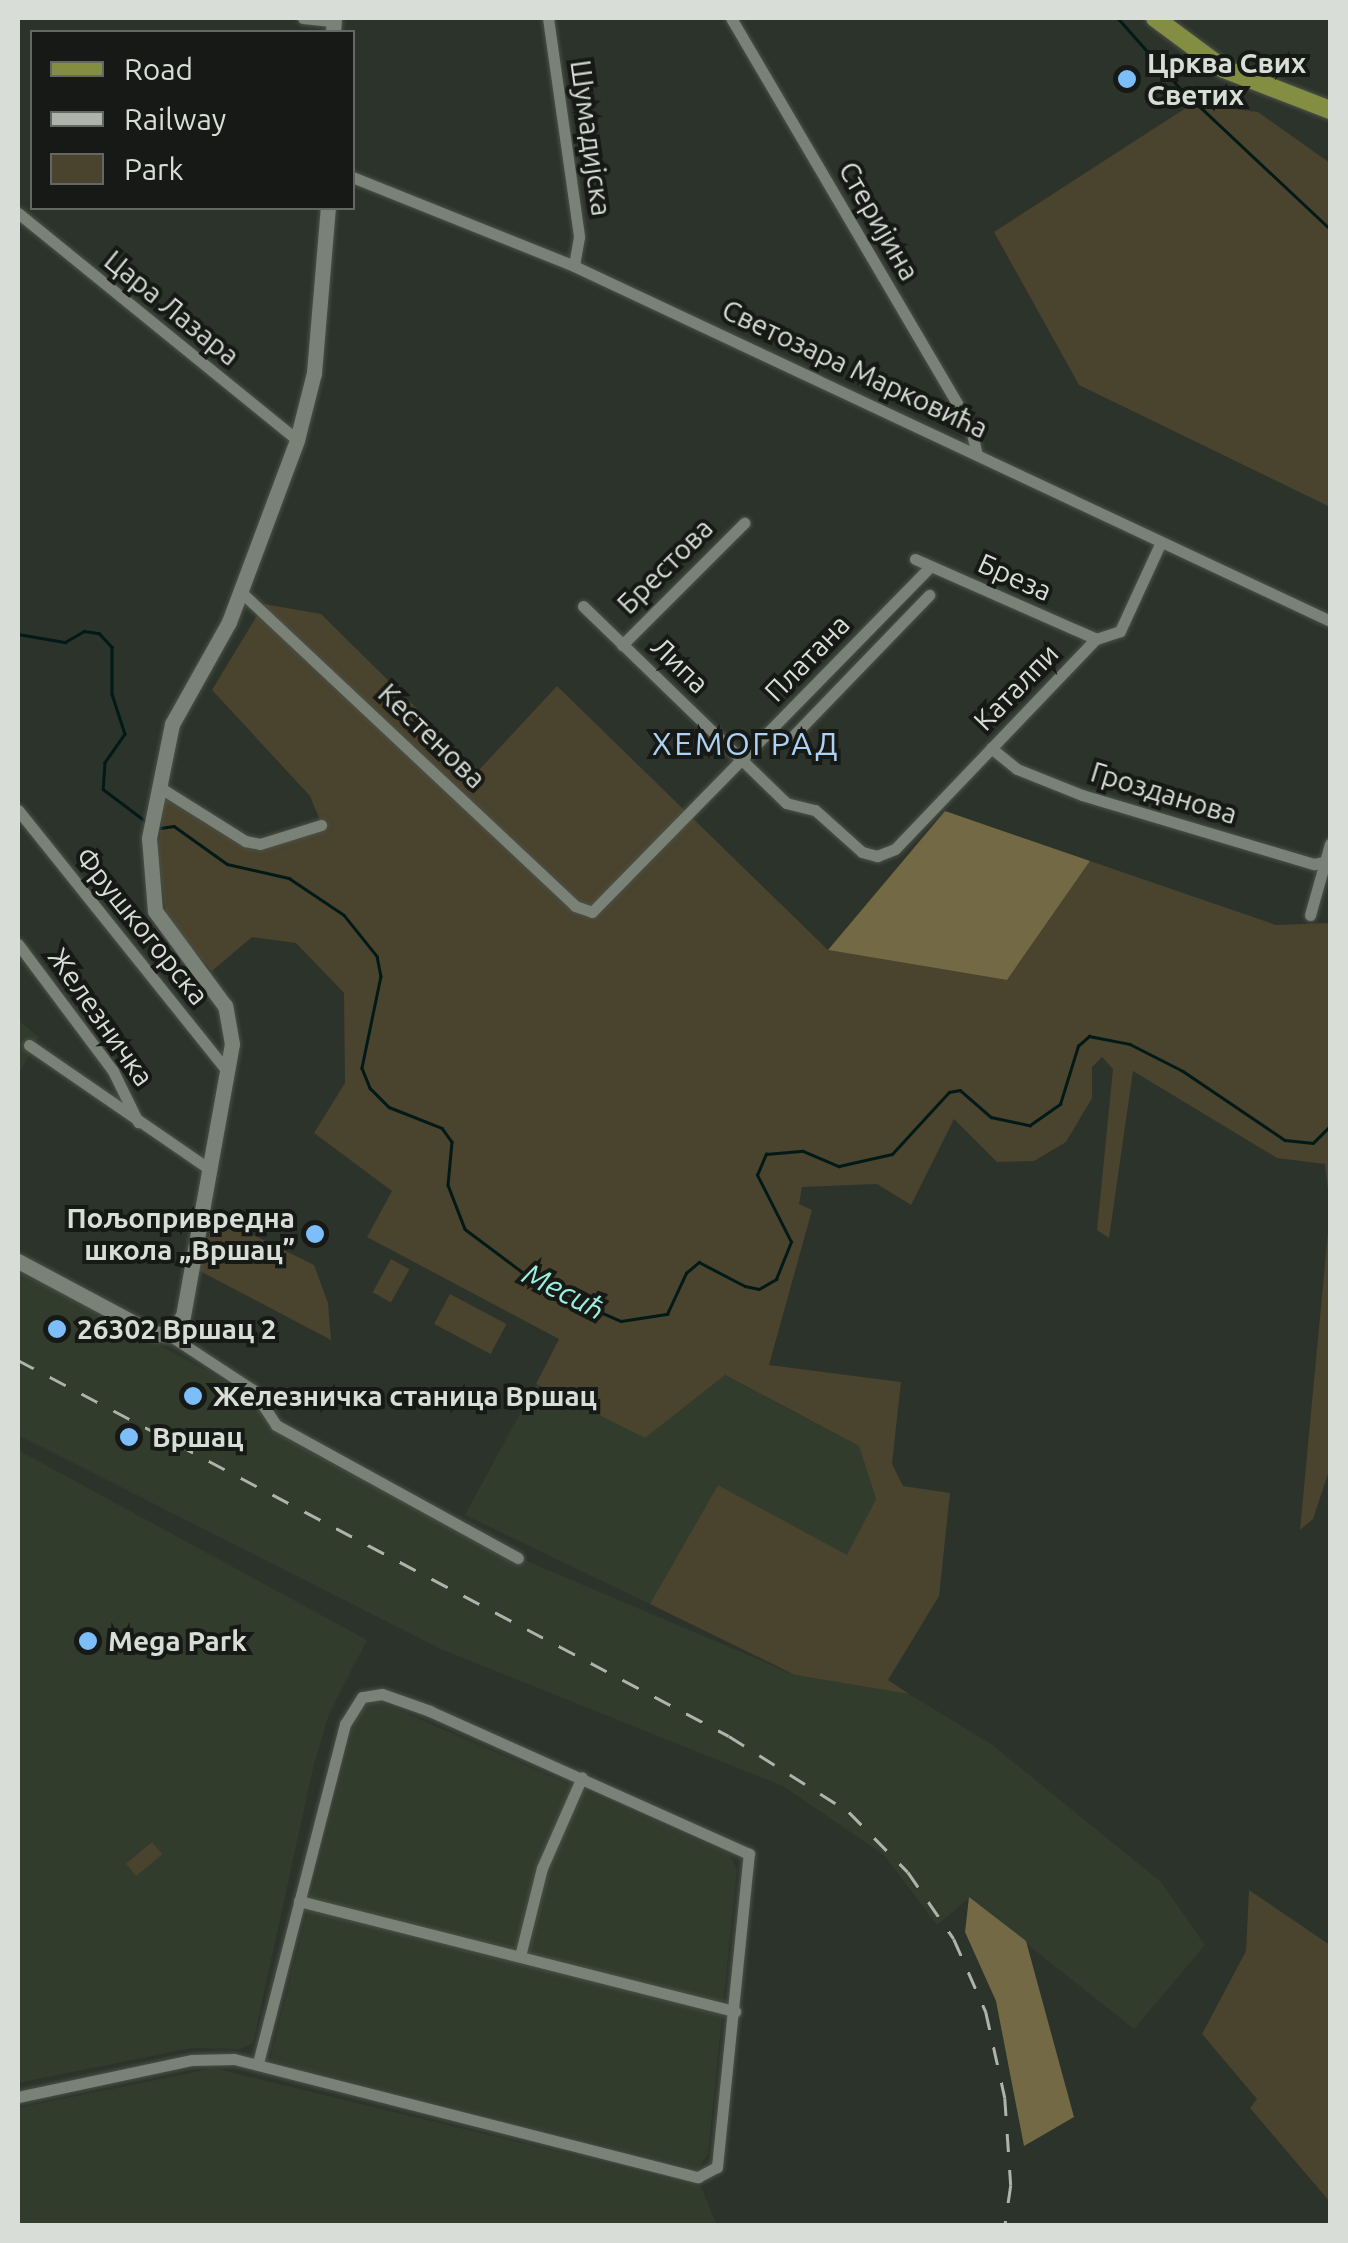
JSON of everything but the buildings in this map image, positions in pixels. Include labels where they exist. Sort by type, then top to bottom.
[{"type":"main road","points":[[1155,18],[1224,69],[1330,110]]},
{"type":"street","points":[[303,18],[329,22]]},
{"type":"street","name":"Шумадијска","points":[[548,18],[579,236],[574,266]]},
{"type":"street","name":"Стеријина","points":[[731,18],[970,425],[976,452]]},
{"type":"street","name":"Светозара Марковића","points":[[355,178],[574,266],[1330,622]]},
{"type":"street","points":[[169,1335],[183,1316],[232,1044],[224,1006],[155,910],[149,838],[172,724],[241,592],[296,440],[314,372],[328,210]]},
{"type":"street","name":"Цара Лазара","points":[[18,213],[296,440]]},
{"type":"street","name":"Брестова","points":[[622,645],[744,523]]},
{"type":"street","name":"Каталпи","points":[[883,856],[1096,639],[1116,635],[1126,622],[1161,542]]},
{"type":"street","name":"Бреза","points":[[914,559],[1096,639]]},
{"type":"street","name":"Платана","points":[[592,912],[930,567]]},
{"type":"street","name":"Кестенова","points":[[241,592],[576,906],[592,912]]},
{"type":"street","points":[[791,738],[928,595]]},
{"type":"street","name":"Липа","points":[[583,606],[790,806],[816,810],[862,852],[883,856]]},
{"type":"street","points":[[870,628],[884,641]]},
{"type":"street","name":"Грозданова","points":[[992,748],[1016,769],[1082,794],[1327,862]]},
{"type":"street","points":[[158,787],[245,841],[260,844],[321,825]]},
{"type":"street","name":"Фрушкогорска","points":[[18,810],[228,1072]]},
{"type":"street","points":[[1310,914],[1330,844]]},
{"type":"street","name":"Железничка","points":[[18,944],[113,1071],[138,1122]]},
{"type":"street","points":[[28,1044],[208,1168]]},
{"type":"street","points":[[18,1261],[144,1330],[169,1335],[253,1390],[276,1426],[518,1558]]},
{"type":"street","points":[[18,2097],[192,2060],[258,2064],[698,2177],[718,2167],[736,2011],[748,1854],[582,1777],[382,1694],[362,1697],[345,1724],[258,2064]]},
{"type":"street","points":[[520,1956],[542,1868],[582,1777]]},
{"type":"street","points":[[300,1901],[736,2011]]},
{"type":"shaded area","points":[[945,811],[1090,861],[1007,980],[828,950]]},
{"type":"shaded area","points":[[18,1020],[39,1037],[18,1075]]},
{"type":"shaded area","points":[[18,1268],[255,1397],[294,1443],[529,1562],[795,1675],[909,1694],[991,1744],[1161,1882],[1205,1945],[1134,2029],[969,1898],[937,1925],[884,1855],[783,1786],[443,1650],[18,1435]]},
{"type":"shaded area","points":[[724,1375],[859,1446],[876,1499],[847,1556],[718,1485],[650,1604],[465,1515],[536,1384],[645,1438]]},
{"type":"shaded area","points":[[18,1450],[367,1640],[329,1714],[314,1764],[253,2043],[240,2049],[192,2048],[18,2083]]},
{"type":"shaded area","points":[[378,1701],[729,1854],[737,1869],[708,2154],[698,2169],[270,2060],[355,1721],[362,1707]]},
{"type":"shaded area","points":[[969,1897],[1026,1941],[1074,2117],[1024,2146],[996,2001],[965,1932]]},
{"type":"shaded area","points":[[214,2068],[701,2187],[717,2225],[18,2225],[18,2108]]},
{"type":"green space","points":[[1192,104],[1258,112],[1330,163],[1330,507],[1079,385],[994,232]]},
{"type":"green space","points":[[264,604],[321,614],[479,770],[557,686],[828,950],[1007,980],[1090,861],[1276,925],[1330,923],[1330,1208],[1325,1164],[1277,1158],[1133,1071],[1109,1238],[1097,1230],[1113,1069],[1102,1057],[1092,1067],[1092,1098],[1066,1142],[1034,1161],[997,1162],[954,1119],[911,1205],[877,1184],[802,1187],[799,1204],[812,1210],[769,1365],[901,1382],[892,1464],[903,1486],[950,1493],[939,1596],[888,1680],[909,1694],[795,1675],[650,1604],[718,1485],[847,1555],[876,1499],[859,1446],[725,1375],[645,1438],[536,1384],[559,1339],[367,1237],[392,1191],[314,1133],[345,1083],[344,993],[296,943],[252,937],[212,971],[167,920],[157,853],[165,800],[178,799],[201,821],[256,850],[324,830],[310,796],[212,690]]},
{"type":"green space","points":[[1330,1210],[1330,1468],[1313,1519],[1300,1530]]},
{"type":"green space","points":[[215,1216],[314,1265],[328,1303],[331,1340],[198,1270]]},
{"type":"green space","points":[[391,1259],[409,1269],[391,1302],[373,1292]]},
{"type":"green space","points":[[450,1294],[507,1324],[491,1354],[434,1324]]},
{"type":"green space","points":[[152,1842],[162,1854],[136,1876],[126,1864]]},
{"type":"green space","points":[[1249,1890],[1330,1945],[1330,2202],[1250,2108],[1257,2099],[1202,2034],[1246,1951]]},
{"type":"waterway","points":[[1118,18],[1179,87],[1330,229]]},
{"type":"waterway","name":"Месић","points":[[18,634],[65,642],[84,631],[99,633],[112,647],[112,694],[125,734],[105,763],[103,789],[148,823]]},
{"type":"waterway","name":"Месић","points":[[160,828],[174,826],[227,864],[289,878],[344,915],[377,956],[381,976],[362,1068],[370,1088],[389,1107],[442,1128],[452,1142],[448,1185],[465,1229],[541,1286],[621,1321],[667,1314],[686,1273],[699,1262],[745,1286],[759,1289],[776,1279],[791,1242],[757,1175],[766,1154],[803,1151],[839,1166],[892,1154],[949,1092],[960,1090],[991,1117],[1030,1125],[1060,1104],[1078,1046],[1089,1036],[1130,1044],[1183,1071],[1285,1140],[1313,1143],[1330,1126]]},
{"type":"railway","points":[[18,1360],[729,1736],[849,1812],[908,1872],[954,1939],[986,2012],[1005,2098],[1011,2185],[1005,2226]]},
{"type":"place","name":"Црква Свих Светих","points":[[1127,79]]},
{"type":"place","name":"Пољопривредна школа „Вршац”","points":[[315,1234]]},
{"type":"place","name":"26302 Вршац 2","points":[[57,1329]]},
{"type":"place","name":"Железничка станица Вршац","points":[[193,1396]]},
{"type":"place","name":"Вршац","points":[[129,1437]]},
{"type":"place","name":"Mega Park","points":[[88,1641]]},
{"type":"district","name":"ХЕМОГРАД","points":[[746,743]]}]
